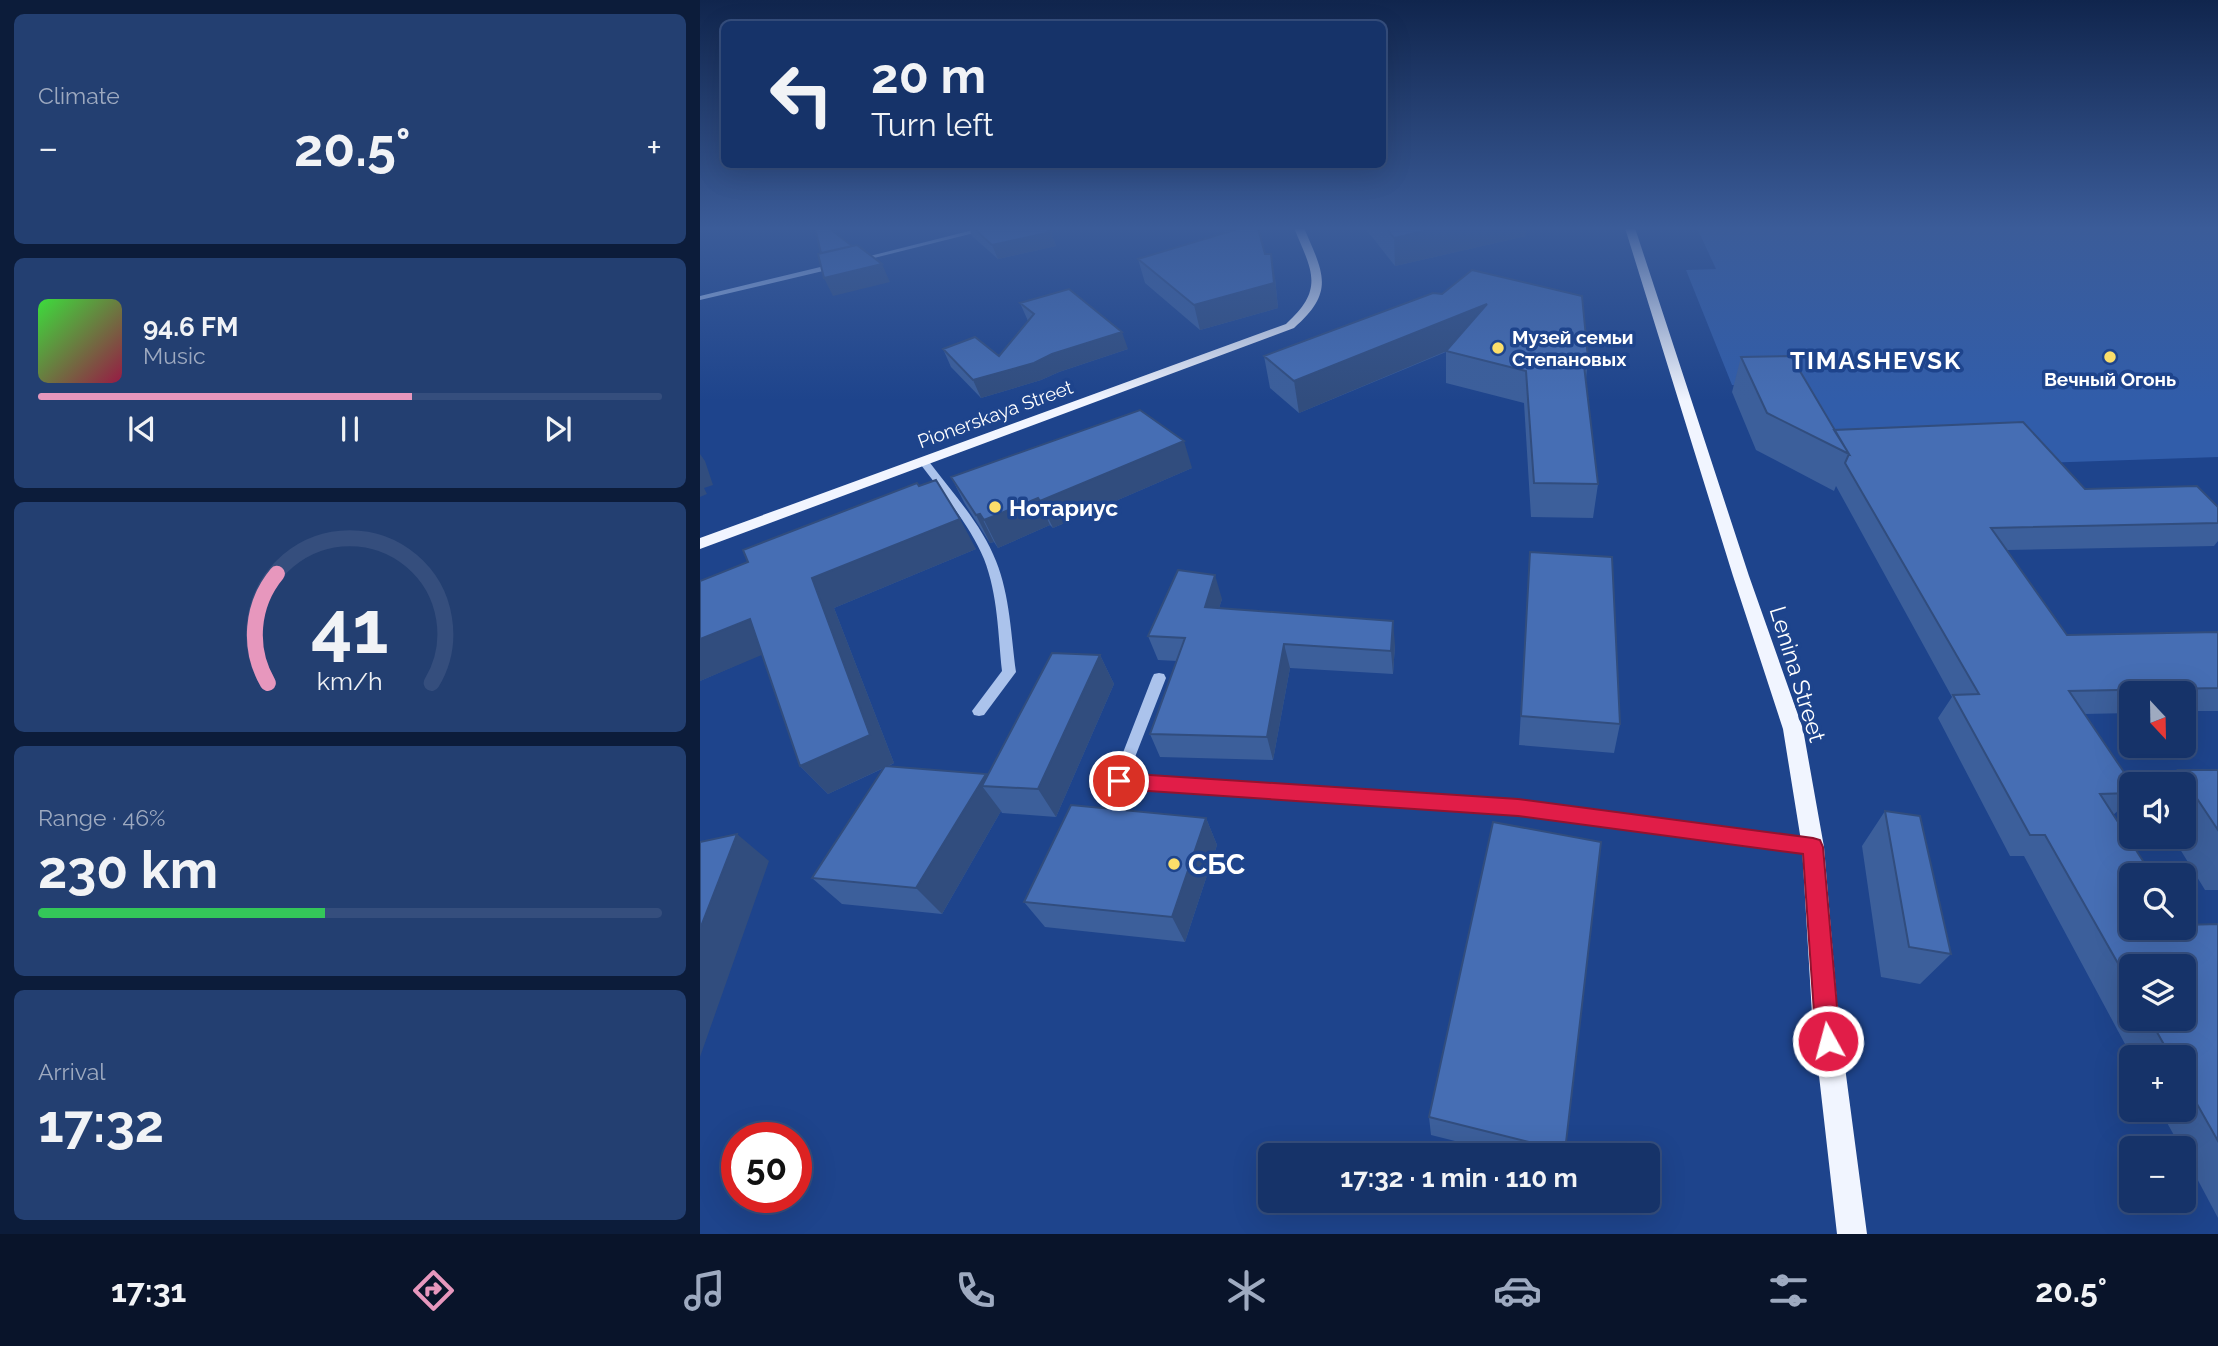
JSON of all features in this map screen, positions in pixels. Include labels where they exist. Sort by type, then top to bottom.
[{"type":"main road","name":"Pionerskaya Street","points":[[700,544],[1290,326],[1302,317],[1318,296],[1319,286]]},
{"type":"main road","name":"Lenina Street","points":[[1648,286],[1736,563],[1793,729],[1813,847],[1825,1014],[1852,1234]]},
{"type":"lane","points":[[700,298],[751,286]]},
{"type":"lane","points":[[923,461],[951,498],[990,559],[1000,598],[1009,672],[979,711]]},
{"type":"lane","points":[[1159,678],[1119,781],[1518,808],[1813,847]]},
{"type":"shaded area","points":[[1692,286],[2218,286],[2218,457],[2041,463],[1816,447],[1785,385],[1732,385]]},
{"type":"building","points":[[1170,286],[1265,286],[1194,305]]},
{"type":"building","points":[[1453,286],[1538,286],[1582,296],[1588,358],[1583,357],[1598,484],[1534,483],[1526,371],[1446,351],[1487,304],[1294,381],[1264,356],[1433,293],[1442,294]]},
{"type":"building","points":[[1069,289],[1122,332],[1052,354],[1034,363],[973,380],[943,349],[975,337],[999,356],[1034,314],[1020,303]]},
{"type":"building","points":[[1791,356],[1849,454],[1767,413],[1741,357]]},
{"type":"building","points":[[1140,410],[1184,441],[1040,501],[1038,498],[984,520],[980,514],[976,515],[951,477]]},
{"type":"building","points":[[2023,422],[2085,489],[2197,486],[2218,507],[2218,523],[1991,528],[2067,635],[2218,632],[2218,688],[2196,688],[2196,681],[2119,681],[2119,690],[2069,691],[2124,772],[2119,772],[2119,793],[2100,794],[2119,824],[2119,849],[2135,849],[2144,863],[2119,863],[2119,940],[2196,940],[2196,925],[2218,924],[2218,1141],[2196,1102],[2196,1045],[2164,1045],[2156,1031],[2196,1031],[2196,954],[2119,954],[2119,965],[2045,835],[2030,835],[1953,695],[1979,694],[1845,463],[1849,454],[1834,430]]},
{"type":"building","points":[[936,480],[960,519],[812,578],[870,735],[800,766],[750,619],[700,639],[700,581],[748,562],[743,550],[917,483],[919,486]]},
{"type":"building","points":[[1530,552],[1612,557],[1620,724],[1521,716]]},
{"type":"building","points":[[1178,570],[1215,575],[1205,607],[1393,621],[1391,651],[1284,644],[1267,737],[1150,734],[1185,638],[1148,636]]},
{"type":"building","points":[[1052,653],[1100,655],[1038,789],[982,786]]},
{"type":"building","points":[[885,766],[986,774],[916,888],[812,878]]},
{"type":"building","points":[[2178,770],[2218,770],[2218,830],[2196,797],[2196,772]]},
{"type":"building","points":[[1071,805],[1206,818],[1172,917],[1024,902]]},
{"type":"building","points":[[1885,811],[1920,816],[1951,954],[1909,947]]},
{"type":"building","points":[[1493,822],[1601,842],[1566,1143],[1533,1143],[1429,1117]]},
{"type":"building","points":[[737,834],[700,929],[700,842]]},
{"type":"place","name":"Музей семьи Степановых","points":[[1498,348]]},
{"type":"place","name":"Вечный Огонь","points":[[2110,357]]},
{"type":"place","name":"Нотариус","points":[[995,507]]},
{"type":"place","name":"СБС","points":[[1174,864]]},
{"type":"district","name":"TIMASHEVSK","points":[[1876,360]]},
{"type":"route","points":[[1119,781],[1518,808],[1813,847],[1828,1041]]}]
